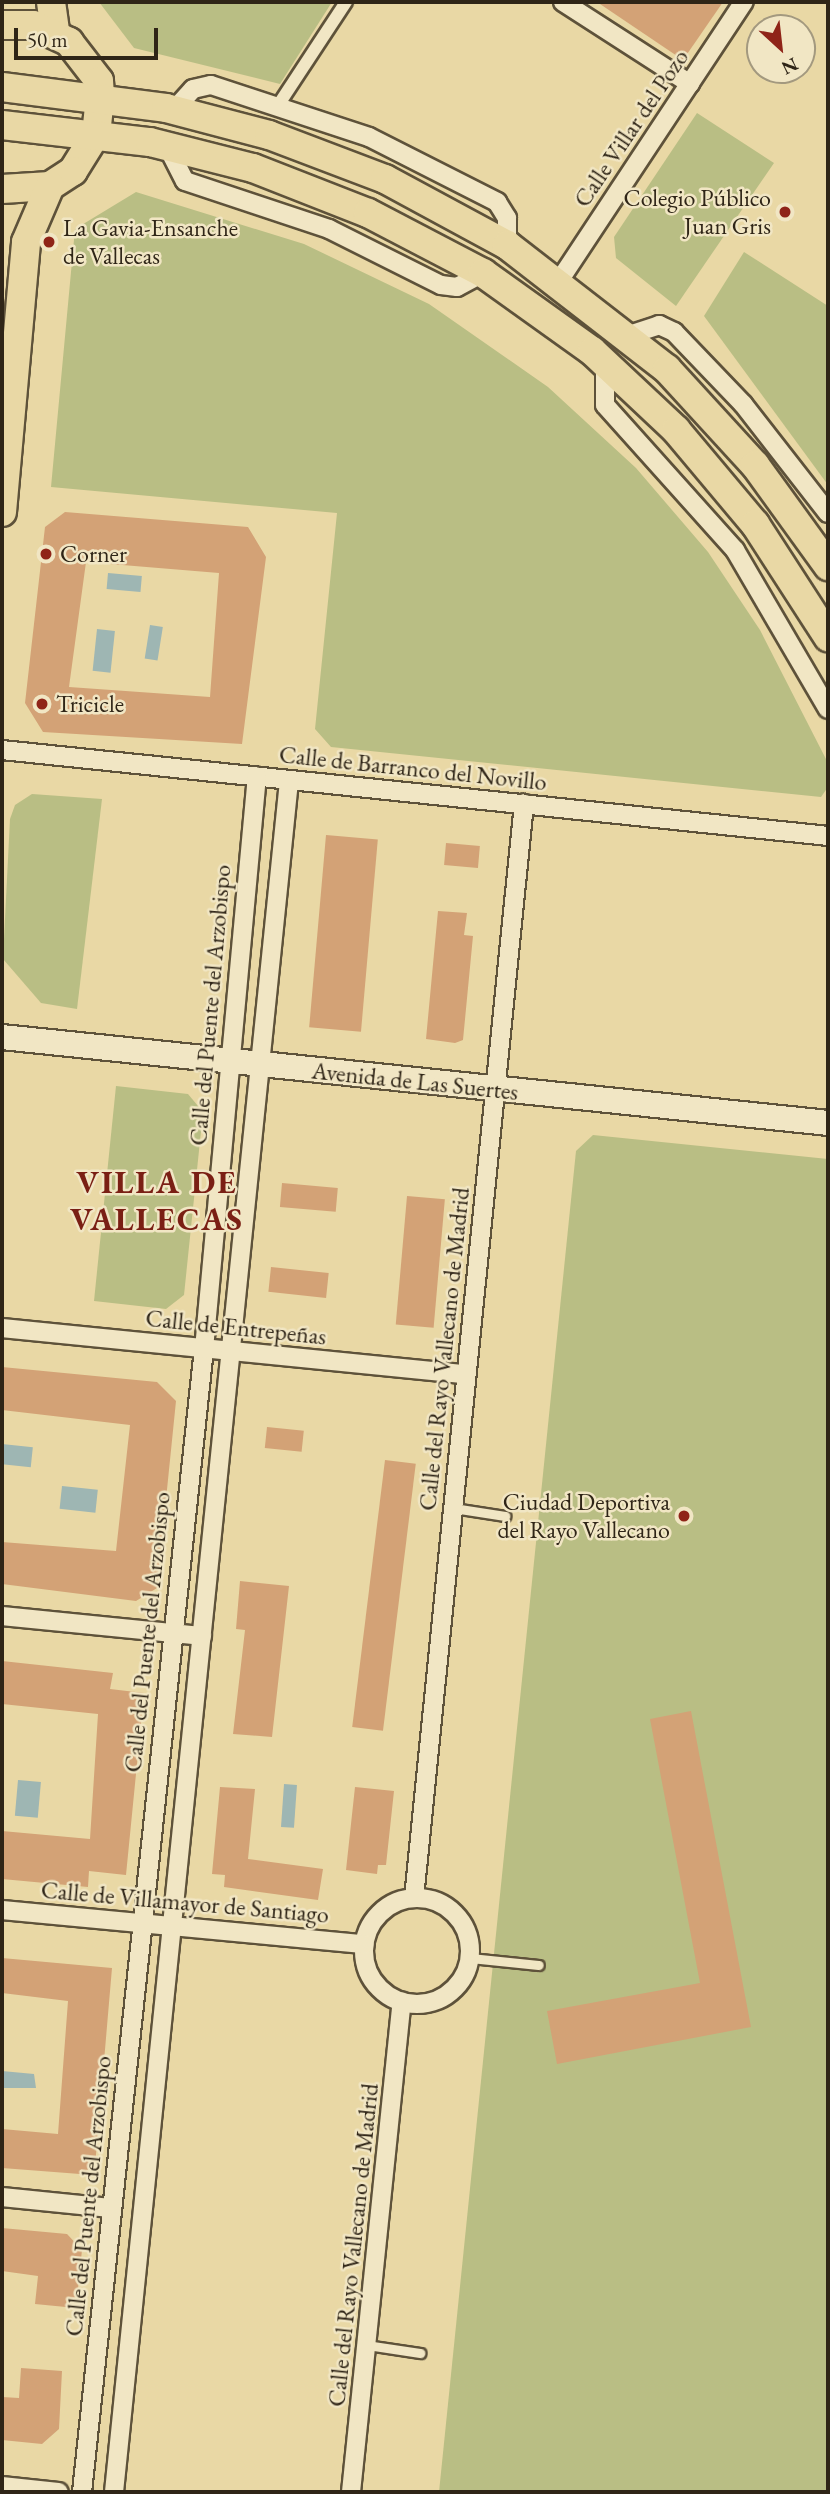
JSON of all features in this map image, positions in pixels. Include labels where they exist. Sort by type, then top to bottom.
[{"type":"main road","points":[[51,2],[55,32]]},
{"type":"main road","points":[[2,25],[55,32],[85,58],[100,97],[96,134],[73,171],[50,186],[2,189]]},
{"type":"main road","points":[[2,87],[100,97],[174,110],[269,135],[385,179],[508,245],[629,335],[718,421],[828,566]]},
{"type":"main road","points":[[2,125],[96,134],[167,146],[253,168],[368,213],[483,273],[606,363],[723,483],[828,637]]},
{"type":"main road","points":[[2,512],[26,242],[50,186]]},
{"type":"main road","name":"Avenida de Las Suertes","points":[[2,1037],[828,1123]]},
{"type":"street","points":[[279,104],[346,2]]},
{"type":"street","points":[[563,2],[690,84]]},
{"type":"street","name":"Calle Villar del Pozo","points":[[559,281],[744,2]]},
{"type":"street","points":[[174,110],[202,85],[279,104],[369,137],[497,202],[507,218],[508,245]]},
{"type":"street","points":[[629,335],[659,325],[674,332],[743,404],[828,513]]},
{"type":"street","points":[[606,363],[606,405],[735,550],[828,709]]},
{"type":"street","name":"Calle de Barranco del Novillo","points":[[2,750],[825,834]]},
{"type":"street","name":"Calle del Puente del Arzobispo","points":[[82,2492],[139,1919],[204,1349],[226,1062],[257,776]]},
{"type":"street","points":[[114,2492],[289,780]]},
{"type":"street","name":"Calle del Rayo Vallecano de Madrid","points":[[414,1898],[524,804]]},
{"type":"street","name":"Calle de Entrepeñas","points":[[2,1328],[466,1374]]},
{"type":"street","points":[[2,1616],[202,1636]]},
{"type":"street","points":[[414,1898],[453,1912],[463,1925],[470,1958],[446,1995],[402,2002],[377,1986],[364,1944],[377,1915],[414,1898]]},
{"type":"street","name":"Calle de Villamayor de Santiago","points":[[2,1910],[139,1919],[364,1944]]},
{"type":"street","name":"Calle del Rayo Vallecano de Madrid","points":[[351,2492],[402,2002]]},
{"type":"street","points":[[2,2197],[111,2208]]},
{"type":"street","points":[[2,2486],[59,2492]]},
{"type":"lane","points":[[453,1508],[505,1516]]},
{"type":"lane","points":[[470,1958],[539,1965]]},
{"type":"lane","points":[[367,2346],[420,2353]]},
{"type":"green space","points":[[99,2],[332,2],[280,84],[134,48]]},
{"type":"green space","points":[[697,113],[774,163],[676,306],[616,258],[614,237]]},
{"type":"green space","points":[[136,192],[304,244],[429,304],[548,387],[636,468],[708,552],[760,630],[828,763],[828,787],[821,797],[331,747],[315,729],[337,513],[51,487],[75,229]]},
{"type":"green space","points":[[744,252],[828,306],[828,485],[704,316]]},
{"type":"green space","points":[[32,794],[102,799],[77,1009],[41,1003],[3,959],[10,819],[15,805]]},
{"type":"green space","points":[[116,1086],[188,1094],[203,1112],[184,1295],[166,1309],[94,1301]]},
{"type":"green space","name":"Ciudad Deportiva del Rayo Vallecano","points":[[593,1135],[828,1159],[828,2492],[439,2492],[576,1151]]},
{"type":"water","points":[[108,573],[142,576],[140,592],[107,589]]},
{"type":"water","points":[[150,625],[163,627],[158,661],[145,659]]},
{"type":"water","points":[[97,629],[115,631],[111,673],[93,671]]},
{"type":"water","points":[[2,1444],[33,1447],[31,1467],[2,1464]]},
{"type":"water","points":[[62,1486],[98,1490],[95,1513],[60,1509]]},
{"type":"water","points":[[18,1780],[41,1782],[38,1818],[15,1816]]},
{"type":"water","points":[[284,1784],[297,1785],[294,1828],[281,1827]]},
{"type":"water","points":[[2,2071],[34,2074],[36,2088],[2,2088]]},
{"type":"building","points":[[597,2],[723,2],[683,60]]},
{"type":"building","points":[[65,512],[248,527],[266,557],[242,744],[43,732],[25,703],[45,527]],"holes":[[[86,562],[219,573],[210,697],[69,687]]]},
{"type":"building","points":[[326,835],[378,840],[361,1032],[309,1027]]},
{"type":"building","points":[[446,843],[480,846],[478,868],[444,865]]},
{"type":"building","points":[[438,911],[467,913],[464,935],[473,936],[463,1040],[455,1043],[426,1039]]},
{"type":"building","points":[[282,1183],[338,1188],[336,1212],[280,1207]]},
{"type":"building","points":[[407,1196],[445,1199],[434,1328],[396,1325]]},
{"type":"building","points":[[271,1267],[329,1273],[326,1298],[268,1292]]},
{"type":"building","points":[[2,1367],[157,1382],[176,1401],[157,1588],[136,1601],[2,1584],[2,1542],[116,1551],[130,1425],[2,1410]]},
{"type":"building","points":[[267,1427],[304,1431],[302,1452],[265,1448]]},
{"type":"building","points":[[385,1460],[416,1464],[383,1731],[352,1727]]},
{"type":"building","points":[[240,1581],[289,1586],[272,1737],[233,1734],[245,1630],[236,1629]]},
{"type":"building","points":[[2,1661],[113,1673],[110,1689],[144,1693],[126,1875],[89,1871],[88,1887],[2,1879],[2,1831],[90,1839],[98,1714],[2,1704]]},
{"type":"building","points":[[691,1711],[751,2027],[557,2064],[547,2011],[700,1983],[650,1719]]},
{"type":"building","points":[[220,1787],[255,1789],[248,1859],[323,1869],[318,1900],[224,1887],[225,1875],[212,1874]]},
{"type":"building","points":[[355,1787],[394,1791],[386,1865],[378,1865],[377,1874],[346,1870]]},
{"type":"building","points":[[2,1958],[112,1968],[95,2166],[80,2174],[2,2168],[2,2129],[58,2134],[68,2001],[2,1993]]},
{"type":"building","points":[[2,2228],[67,2234],[82,2250],[76,2308],[35,2304],[38,2276],[2,2271]]},
{"type":"building","points":[[21,2368],[62,2371],[59,2429],[42,2444],[2,2440],[2,2397],[19,2398]]},
{"type":"place","name":"Colegio Público Juan Gris","points":[[785,212]]},
{"type":"place","name":"La Gavia-Ensanche de Vallecas","points":[[49,242]]},
{"type":"place","name":"Corner","points":[[46,554]]},
{"type":"place","name":"Tricicle","points":[[42,704]]},
{"type":"place","name":"Ciudad Deportiva del Rayo Vallecano","points":[[684,1516]]},
{"type":"district","name":"VILLA DE VALLECAS","points":[[157,1202]]}]
